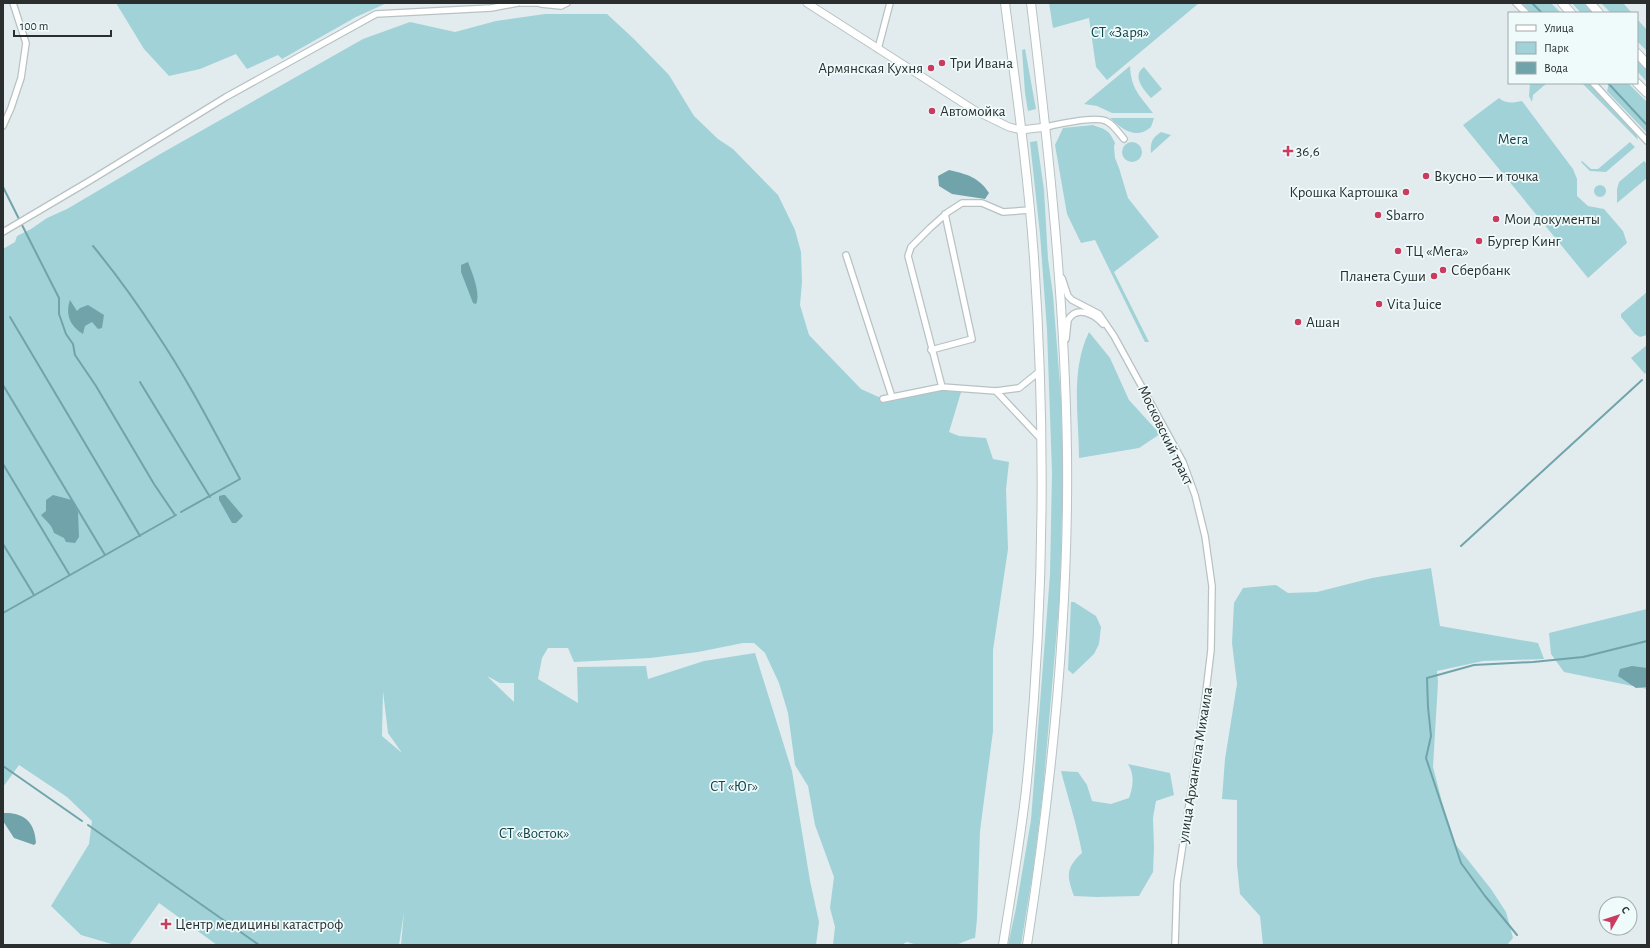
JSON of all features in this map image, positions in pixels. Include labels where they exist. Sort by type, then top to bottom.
[{"type":"main road","points":[[1003,945],[1026,792],[1034,700],[1040,558],[1041,439],[1040,371],[1030,210],[1005,3]]},
{"type":"main road","points":[[1027,945],[1039,866],[1053,742],[1065,589],[1067,453],[1064,356],[1058,261],[1046,127],[1031,3]]},
{"type":"main road","points":[[1562,3],[1570,12]]},
{"type":"main road","points":[[1590,3],[1598,12]]},
{"type":"main road","points":[[1638,54],[1647,64]]},
{"type":"main road","points":[[1638,84],[1647,93]]},
{"type":"street","points":[[3,126],[21,78],[26,43],[13,3]]},
{"type":"street","points":[[4,229],[91,180],[226,97],[376,14],[491,8],[520,3],[561,6],[567,3]]},
{"type":"street","points":[[808,3],[974,110],[1009,127],[1021,130],[1095,119],[1104,121],[1113,126],[1124,139]]},
{"type":"street","points":[[878,49],[890,3]]},
{"type":"street","points":[[1516,3],[1525,12]]},
{"type":"street","points":[[1594,84],[1647,140]]},
{"type":"street","points":[[942,387],[931,350],[908,256],[911,247],[945,214],[962,203],[982,203],[1003,212],[1030,210]]},
{"type":"street","points":[[931,350],[972,339],[945,214]]},
{"type":"street","points":[[846,255],[892,397]]},
{"type":"street","name":"Московский тракт","points":[[1058,261],[1068,296],[1072,300],[1099,314],[1114,336],[1172,442],[1189,477],[1205,536],[1212,586]]},
{"type":"street","name":"Московский тракт","points":[[1064,356],[1066,349],[1068,320],[1076,313],[1084,312],[1094,316],[1114,336]]},
{"type":"street","points":[[883,399],[942,387],[996,391],[1019,388],[1040,371]]},
{"type":"street","points":[[996,391],[1041,439]]},
{"type":"street","name":"улица Архангела Михаила","points":[[1175,945],[1177,883],[1206,700],[1211,650],[1212,586]]},
{"type":"green space","points":[[116,3],[387,3],[356,17],[282,59],[278,55],[247,69],[236,54],[200,69],[169,76],[144,49]]},
{"type":"green space","name":"СТ «Заря»","points":[[1049,3],[1199,3],[1107,80],[1096,67],[1089,18],[1053,28]]},
{"type":"green space","points":[[1522,3],[1551,3],[1560,12],[1530,12]]},
{"type":"green space","points":[[1572,3],[1584,3],[1592,12],[1580,12]]},
{"type":"green space","points":[[1601,3],[1623,3],[1631,12],[1610,12]]},
{"type":"green space","points":[[545,14],[607,14],[669,75],[694,116],[718,139],[733,149],[778,195],[795,230],[801,252],[802,282],[800,305],[809,335],[861,389],[883,399],[942,387],[962,389],[949,432],[959,436],[986,438],[993,459],[1009,462],[1006,489],[1008,549],[993,650],[993,731],[980,831],[975,938],[949,946],[923,945],[907,942],[901,945],[833,945],[835,927],[830,908],[834,877],[815,825],[808,786],[795,765],[788,713],[779,683],[765,653],[754,643],[743,643],[698,652],[650,658],[574,662],[568,648],[548,648],[542,658],[538,679],[578,703],[577,667],[646,666],[648,679],[704,661],[755,653],[792,771],[810,881],[819,922],[816,945],[401,945],[404,912],[399,945],[217,945],[159,903],[129,945],[115,945],[81,935],[51,906],[89,844],[92,821],[67,797],[19,765],[3,787],[3,249],[15,242],[17,236],[31,229],[47,218],[67,209],[162,153],[363,39],[410,22],[455,32],[496,21]],"holes":[[[487,676],[500,683],[514,683],[514,702]],[[383,691],[388,733],[402,753],[382,736]]]},
{"type":"green space","points":[[1638,20],[1647,30],[1647,51],[1638,42]]},
{"type":"green space","points":[[1025,49],[1036,109],[1028,111],[1025,93],[1022,50]]},
{"type":"green space","points":[[1638,60],[1647,69],[1647,82],[1638,72]]},
{"type":"green space","points":[[1130,66],[1134,86],[1140,97],[1153,113],[1112,113],[1097,106],[1084,104]]},
{"type":"green space","points":[[1144,67],[1162,89],[1151,98],[1142,87],[1139,79],[1140,71]]},
{"type":"green space","points":[[1530,84],[1546,84],[1533,95],[1532,102],[1529,96]]},
{"type":"green space","points":[[1583,84],[1590,84],[1636,133],[1638,140]]},
{"type":"green space","points":[[1609,84],[1629,84],[1647,102],[1647,133],[1607,91]]},
{"type":"green space","name":"Мега","points":[[1499,98],[1510,102],[1522,101],[1573,169],[1577,179],[1577,196],[1588,206],[1604,209],[1623,231],[1627,243],[1588,278],[1463,125]]},
{"type":"green space","points":[[1110,118],[1154,118],[1151,127],[1140,133],[1135,133],[1125,130]]},
{"type":"green space","points":[[1093,125],[1105,129],[1111,135],[1115,143],[1115,158],[1128,198],[1159,237],[1114,272],[1149,342],[1145,342],[1095,240],[1081,243],[1067,214],[1055,145],[1063,128]]},
{"type":"green space","points":[[1161,132],[1171,135],[1151,153],[1152,141]]},
{"type":"green space","points":[[1037,141],[1044,190],[1048,259],[1053,295],[1061,398],[1063,474],[1060,594],[1043,791],[1033,871],[1021,945],[1008,945],[1031,820],[1050,574],[1052,473],[1047,330],[1040,234],[1030,142]]},
{"type":"green space","points":[[1132,142],[1139,145],[1142,152],[1139,159],[1132,162],[1125,159],[1122,152],[1125,145]]},
{"type":"green space","points":[[1630,142],[1635,147],[1606,172],[1590,171],[1581,162],[1582,161],[1591,169],[1598,169]]},
{"type":"green space","points":[[1644,161],[1647,164],[1647,178],[1617,203],[1617,189],[1619,182]]},
{"type":"green space","points":[[1602,185],[1605,186],[1605,196],[1598,197],[1595,196],[1594,189],[1595,186]]},
{"type":"green space","points":[[1647,292],[1647,335],[1640,337],[1635,334],[1621,317],[1621,314]]},
{"type":"green space","points":[[1089,332],[1110,358],[1129,400],[1160,434],[1139,448],[1079,458],[1077,378],[1079,362]]},
{"type":"green space","points":[[1647,345],[1647,372],[1645,374],[1631,358]]},
{"type":"green space","points":[[1431,568],[1440,626],[1538,643],[1544,659],[1483,661],[1437,671],[1438,682],[1433,767],[1442,802],[1456,845],[1491,889],[1506,912],[1513,938],[1507,945],[1263,945],[1260,916],[1240,894],[1237,865],[1237,800],[1222,799],[1225,759],[1237,684],[1232,643],[1234,603],[1243,588],[1276,585],[1288,593],[1317,592],[1372,578]]},
{"type":"green space","points":[[1071,602],[1074,602],[1096,616],[1101,627],[1099,644],[1094,654],[1073,674],[1068,670]]},
{"type":"green space","points":[[1647,609],[1647,689],[1564,672],[1551,654],[1549,633]]},
{"type":"green space","points":[[1128,764],[1170,773],[1174,795],[1156,801],[1153,818],[1153,872],[1139,896],[1074,896],[1069,873],[1070,868],[1076,858],[1082,853],[1061,771],[1078,772],[1087,785],[1092,801],[1111,804],[1129,798],[1133,781],[1132,772]]},
{"type":"water","points":[[949,170],[972,177],[981,183],[989,193],[985,199],[952,194],[939,186],[938,176]]},
{"type":"water","points":[[468,262],[477,289],[476,304],[473,303],[461,272],[461,265]]},
{"type":"water","points":[[70,300],[77,311],[88,305],[104,315],[102,328],[98,329],[92,322],[85,326],[83,334],[79,331],[72,324],[68,315]]},
{"type":"water","points":[[53,495],[72,500],[78,512],[79,537],[75,543],[66,542],[64,538],[54,533],[50,525],[41,515],[46,511],[46,500]]},
{"type":"water","points":[[225,495],[243,516],[236,523],[232,523],[219,500],[219,496]]},
{"type":"water","points":[[1632,666],[1647,668],[1647,687],[1636,688],[1618,676],[1620,669]]},
{"type":"water","points":[[3,813],[17,814],[27,820],[33,829],[36,843],[34,845],[14,838],[3,821]]},
{"type":"waterway","points":[[1532,3],[1541,12]]},
{"type":"waterway","points":[[1609,84],[1647,125]]},
{"type":"waterway","points":[[3,187],[19,219]]},
{"type":"waterway","points":[[22,225],[59,298],[59,314],[66,334],[73,344],[75,355],[96,386],[154,484],[175,515]]},
{"type":"waterway","points":[[93,246],[134,300],[168,351],[240,479],[181,512]]},
{"type":"waterway","points":[[10,317],[140,536]]},
{"type":"waterway","points":[[1461,546],[1642,380]]},
{"type":"waterway","points":[[140,382],[210,497]]},
{"type":"waterway","points":[[3,385],[105,555]]},
{"type":"waterway","points":[[3,464],[69,574]]},
{"type":"waterway","points":[[3,613],[176,515]]},
{"type":"waterway","points":[[3,544],[34,595]]},
{"type":"waterway","points":[[1517,935],[1485,896],[1461,863],[1426,758],[1431,736],[1427,678],[1474,665],[1533,662],[1583,657],[1647,641]]},
{"type":"waterway","points":[[3,766],[82,821]]},
{"type":"waterway","points":[[88,825],[259,945]]},
{"type":"place","name":"Три Ивана","points":[[942,63]]},
{"type":"place","name":"Армянская Кухня","points":[[931,68]]},
{"type":"place","name":"Автомойка","points":[[932,111]]},
{"type":"place","name":"36,6","points":[[1288,151]]},
{"type":"place","name":"Вкусно — и точка","points":[[1426,176]]},
{"type":"place","name":"Крошка Картошка","points":[[1406,192]]},
{"type":"place","name":"Sbarro","points":[[1378,215]]},
{"type":"place","name":"Мои документы","points":[[1496,219]]},
{"type":"place","name":"Бургер Кинг","points":[[1479,241]]},
{"type":"place","name":"ТЦ «Мега»","points":[[1398,251]]},
{"type":"place","name":"Сбербанк","points":[[1443,270]]},
{"type":"place","name":"Планета Суши","points":[[1434,276]]},
{"type":"place","name":"Vita Juice","points":[[1379,304]]},
{"type":"place","name":"Ашан","points":[[1298,322]]},
{"type":"place","name":"Центр медицины катастроф","points":[[166,924]]},
{"type":"park label","name":"СТ «Юг»","points":[[734,786]]},
{"type":"park label","name":"СТ «Восток»","points":[[534,833]]}]
